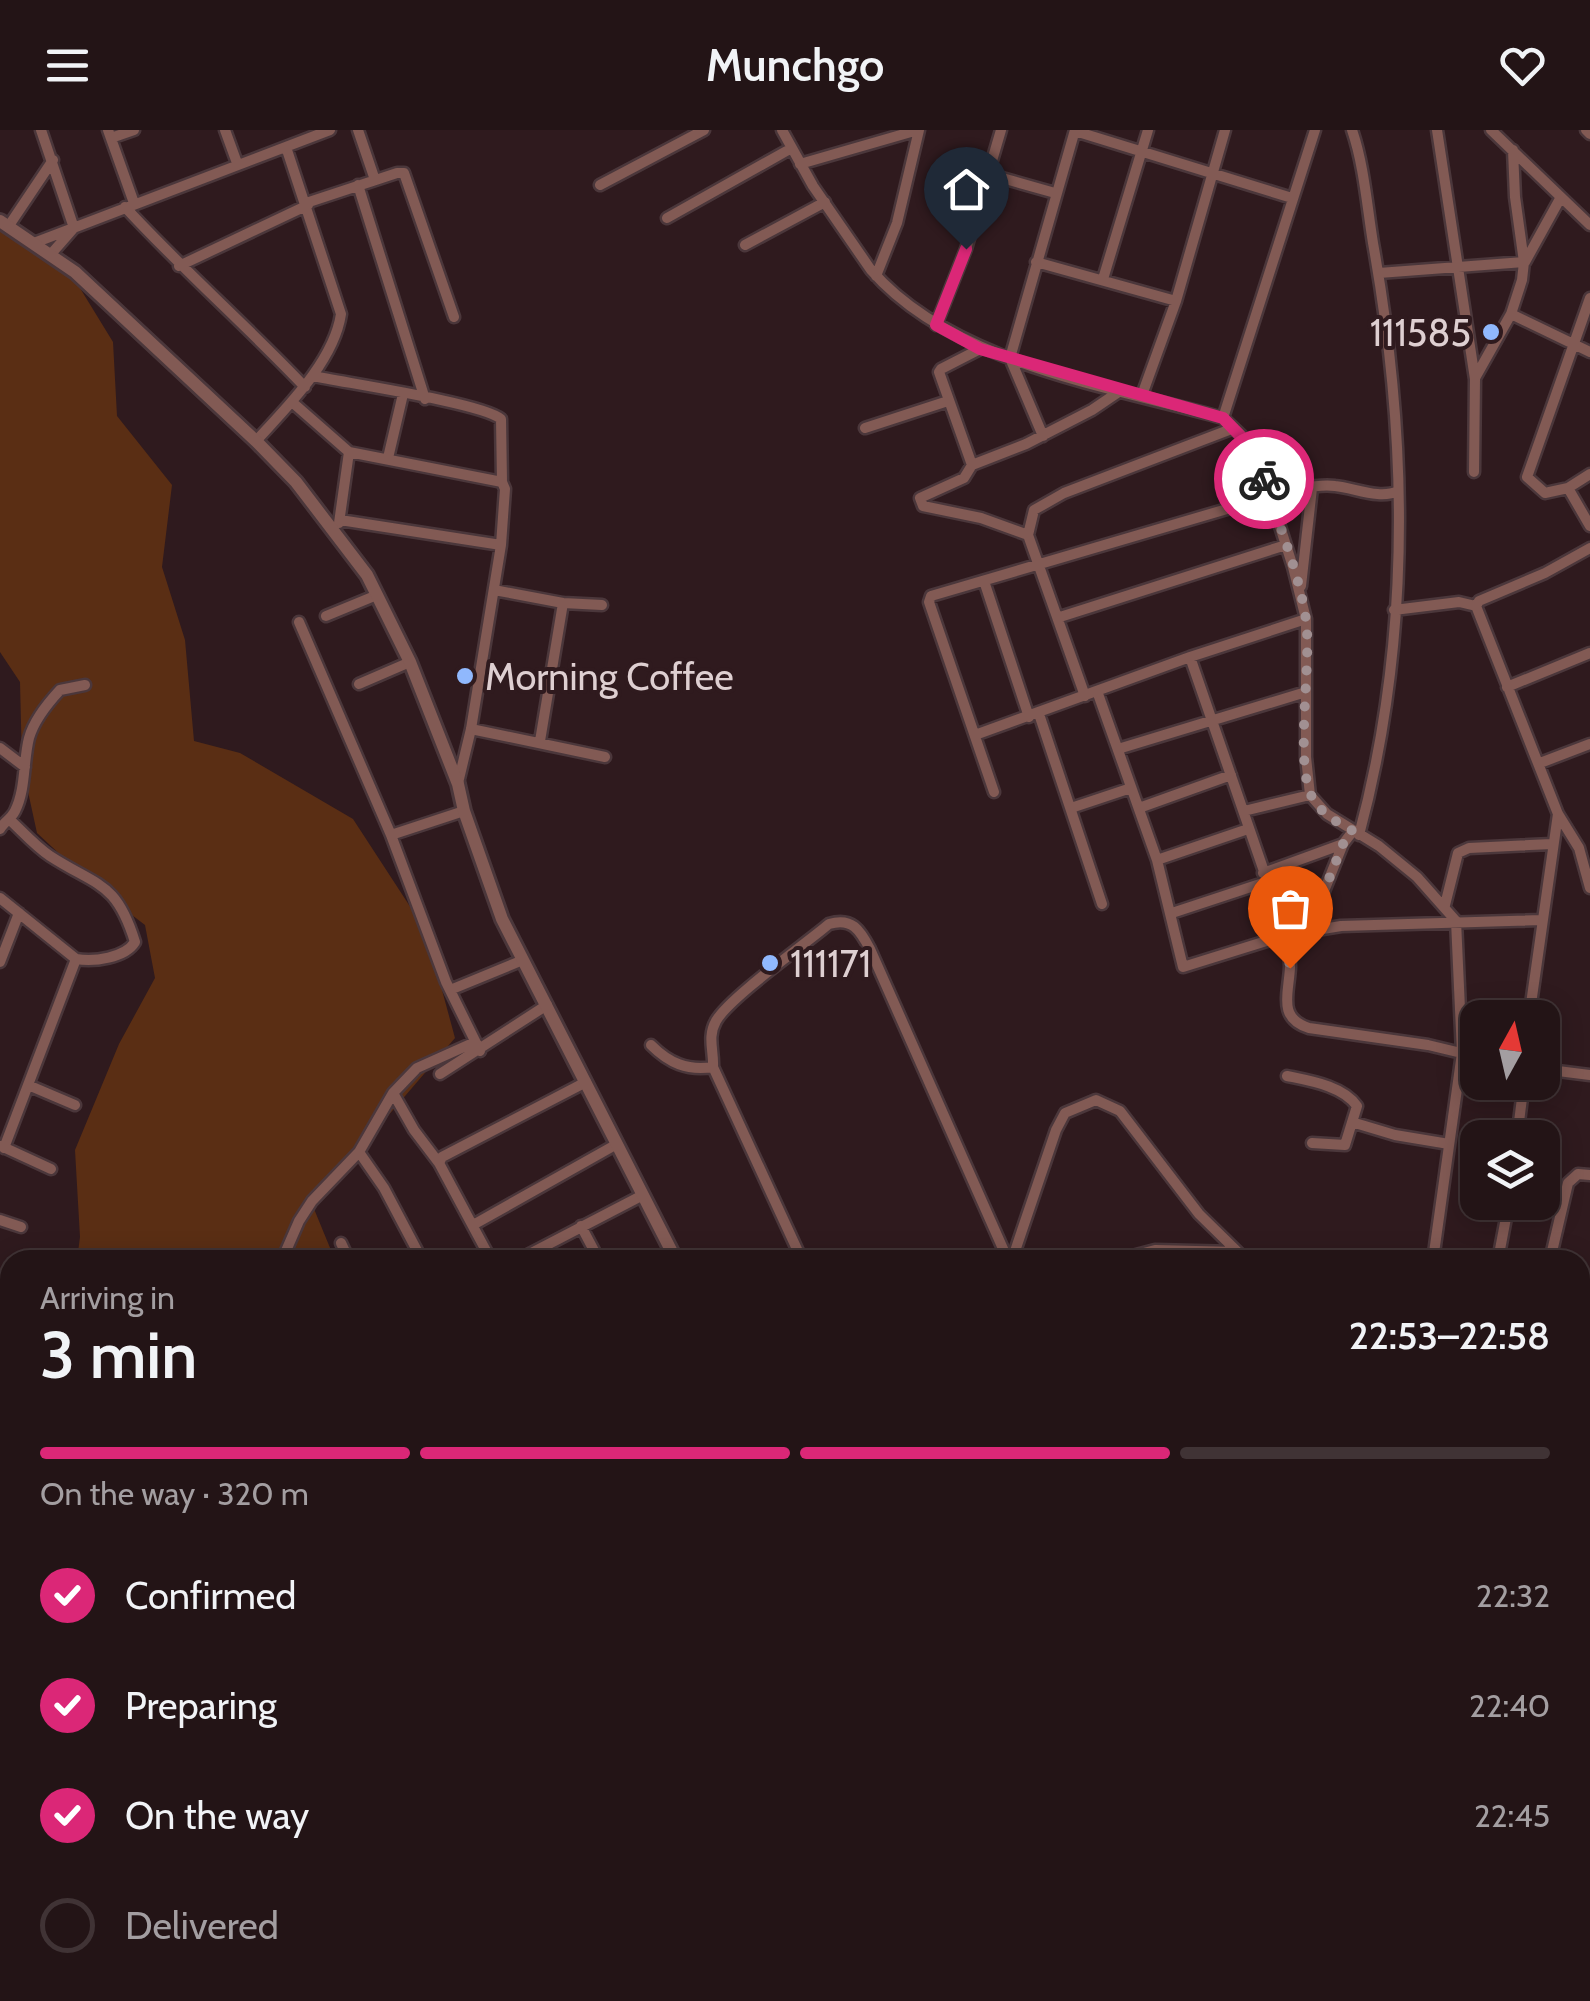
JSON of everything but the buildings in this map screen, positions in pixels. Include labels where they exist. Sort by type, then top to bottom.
[{"type":"street","points":[[41,130],[74,228]]},
{"type":"street","points":[[134,130],[110,134],[129,205],[179,266],[244,322],[304,386]]},
{"type":"street","points":[[225,130],[238,164]]},
{"type":"street","points":[[34,243],[329,130]]},
{"type":"street","points":[[358,130],[375,180]]},
{"type":"street","points":[[600,185],[704,130]]},
{"type":"street","points":[[782,130],[790,149],[876,276],[936,325],[980,349],[1223,418],[1234,428],[1259,461],[1306,619],[1310,795],[1327,814],[1399,862],[1445,905],[1456,921],[1460,1008]]},
{"type":"street","points":[[800,164],[918,130],[897,224],[876,276]]},
{"type":"street","points":[[936,325],[966,249],[1001,130]]},
{"type":"street","points":[[1103,279],[1148,130]]},
{"type":"street","points":[[1142,395],[1176,301],[1225,130]]},
{"type":"street","points":[[1223,418],[1315,130]]},
{"type":"street","points":[[1172,913],[1343,844],[1356,833],[1386,715],[1400,482],[1392,366],[1352,130]]},
{"type":"street","points":[[1437,130],[1475,379],[1474,472]]},
{"type":"street","points":[[1491,130],[1590,225]]},
{"type":"street","points":[[1042,436],[1010,358],[1075,131],[1292,198]]},
{"type":"street","points":[[256,441],[312,376],[337,332],[341,314],[286,147]]},
{"type":"street","points":[[667,218],[790,149]]},
{"type":"street","points":[[1513,150],[1524,262]]},
{"type":"street","points":[[53,160],[4,224],[74,272],[256,441],[339,527],[410,662],[458,784],[502,919],[671,1250]]},
{"type":"street","points":[[179,266],[307,204],[404,173],[454,317]]},
{"type":"street","points":[[988,174],[1055,193]]},
{"type":"street","points":[[358,185],[425,398]]},
{"type":"street","points":[[1475,379],[1511,314],[1524,262],[1562,197]]},
{"type":"street","points":[[744,245],[825,202]]},
{"type":"street","points":[[51,254],[74,228]]},
{"type":"street","points":[[1036,262],[1176,301]]},
{"type":"street","points":[[1379,274],[1524,262]]},
{"type":"street","points":[[1590,298],[1527,477],[1545,493],[1568,488],[1590,474]]},
{"type":"street","points":[[1511,314],[1590,352]]},
{"type":"street","points":[[972,465],[940,378],[941,368],[980,349]]},
{"type":"street","points":[[312,376],[493,413],[501,419],[505,489],[502,545],[472,729],[458,784]]},
{"type":"street","points":[[1028,535],[980,518],[923,506],[920,501],[923,496],[964,478],[972,465],[1042,436],[1120,391]]},
{"type":"street","points":[[388,458],[403,394]]},
{"type":"street","points":[[292,402],[349,452],[502,482]]},
{"type":"street","points":[[865,428],[948,402]]},
{"type":"street","points":[[1234,428],[1043,502],[1034,510],[1028,535],[1091,694],[1118,750],[1157,860],[1183,967],[1286,935],[1340,926],[1542,920]]},
{"type":"street","points":[[339,527],[349,452]]},
{"type":"street","points":[[994,792],[928,602],[931,596],[1295,489],[1336,486],[1392,495],[1398,491]]},
{"type":"street","points":[[1300,594],[1312,488]]},
{"type":"street","points":[[1568,488],[1590,526]]},
{"type":"street","points":[[339,527],[502,545]]},
{"type":"street","points":[[1060,617],[1286,545]]},
{"type":"street","points":[[1476,606],[1479,601],[1590,548]]},
{"type":"street","points":[[984,581],[1071,808],[1102,904]]},
{"type":"street","points":[[494,590],[563,603],[602,605]]},
{"type":"street","points":[[326,616],[377,595]]},
{"type":"street","points":[[1394,610],[1459,602],[1476,606]]},
{"type":"street","points":[[540,741],[563,603]]},
{"type":"street","points":[[1476,606],[1558,814],[1585,849],[1590,888]]},
{"type":"street","points":[[975,735],[1190,656],[1306,619]]},
{"type":"street","points":[[299,622],[391,835],[450,990],[477,1046]]},
{"type":"street","points":[[1507,686],[1590,653]]},
{"type":"street","points":[[1190,656],[1286,935],[1290,968],[1285,1004],[1289,1016],[1297,1024],[1460,1052]]},
{"type":"street","points":[[359,684],[410,662]]},
{"type":"street","points":[[0,898],[76,959],[84,961],[128,952],[134,942],[126,914],[115,896],[98,881],[49,856],[2,824],[19,799],[30,736],[50,701],[60,690],[85,685]]},
{"type":"street","points":[[1118,750],[1306,692]]},
{"type":"street","points":[[472,729],[605,757]]},
{"type":"street","points":[[1540,762],[1590,744]]},
{"type":"street","points":[[0,748],[25,767]]},
{"type":"street","points":[[1138,808],[1231,775]]},
{"type":"street","points":[[1071,808],[1131,788]]},
{"type":"street","points":[[1244,811],[1310,795]]},
{"type":"street","points":[[391,835],[464,811]]},
{"type":"street","points":[[1531,1000],[1558,814]]},
{"type":"street","points":[[1157,860],[1248,829]]},
{"type":"street","points":[[1308,931],[1343,844]]},
{"type":"street","points":[[1445,905],[1458,853],[1469,848],[1552,844]]},
{"type":"street","points":[[0,962],[19,913]]},
{"type":"street","points":[[797,1250],[713,1068],[711,1035],[717,1020],[829,924],[840,920],[860,931],[870,949],[1005,1250]]},
{"type":"street","points":[[51,1169],[2,1147],[76,959]]},
{"type":"street","points":[[450,990],[523,960]]},
{"type":"street","points":[[440,1074],[477,1046],[546,1005]]},
{"type":"street","points":[[652,1044],[674,1063],[696,1070],[713,1068]]},
{"type":"street","points":[[286,1250],[312,1201],[359,1152],[393,1092],[417,1068],[477,1046]]},
{"type":"street","points":[[1434,1250],[1460,1066]]},
{"type":"street","points":[[1560,1071],[1590,1075]]},
{"type":"street","points":[[1287,1076],[1320,1084],[1351,1098],[1358,1106],[1345,1145],[1312,1143]]},
{"type":"street","points":[[438,1162],[586,1082]]},
{"type":"street","points":[[28,1086],[75,1105]]},
{"type":"street","points":[[393,1092],[438,1162],[486,1250]]},
{"type":"street","points":[[1014,1250],[1065,1113],[1096,1100],[1120,1111],[1199,1214],[1234,1250]]},
{"type":"street","points":[[1355,1123],[1449,1144]]},
{"type":"street","points":[[473,1225],[617,1144]]},
{"type":"street","points":[[359,1152],[384,1188],[417,1250]]},
{"type":"street","points":[[1552,1250],[1568,1183],[1578,1174],[1590,1174]]},
{"type":"street","points":[[537,1250],[643,1195]]},
{"type":"street","points":[[0,1220],[20,1227]]},
{"type":"street","points":[[1500,1250],[1506,1220]]},
{"type":"street","points":[[581,1226],[594,1250]]},
{"type":"street","points":[[341,1244],[344,1250]]},
{"type":"shaded area","points":[[0,217],[64,262],[113,342],[117,416],[172,485],[162,567],[185,640],[194,741],[240,753],[353,819],[426,931],[455,1038],[312,1204],[331,1250],[78,1250],[75,1150],[119,1044],[155,978],[145,925],[95,887],[37,833],[22,764],[20,682],[0,652]]},
{"type":"way so far","points":[[1264,479],[1306,619],[1306,756],[1310,795],[1327,814],[1353,831],[1343,844],[1308,931],[1286,935],[1290,968]]},
{"type":"place","name":"111585","points":[[1491,332]]},
{"type":"place","name":"Morning Coffee","points":[[465,676]]},
{"type":"place","name":"111171","points":[[770,963]]},
{"type":"route","points":[[966,249],[936,325],[980,349],[1223,418],[1251,447],[1264,479]]}]
